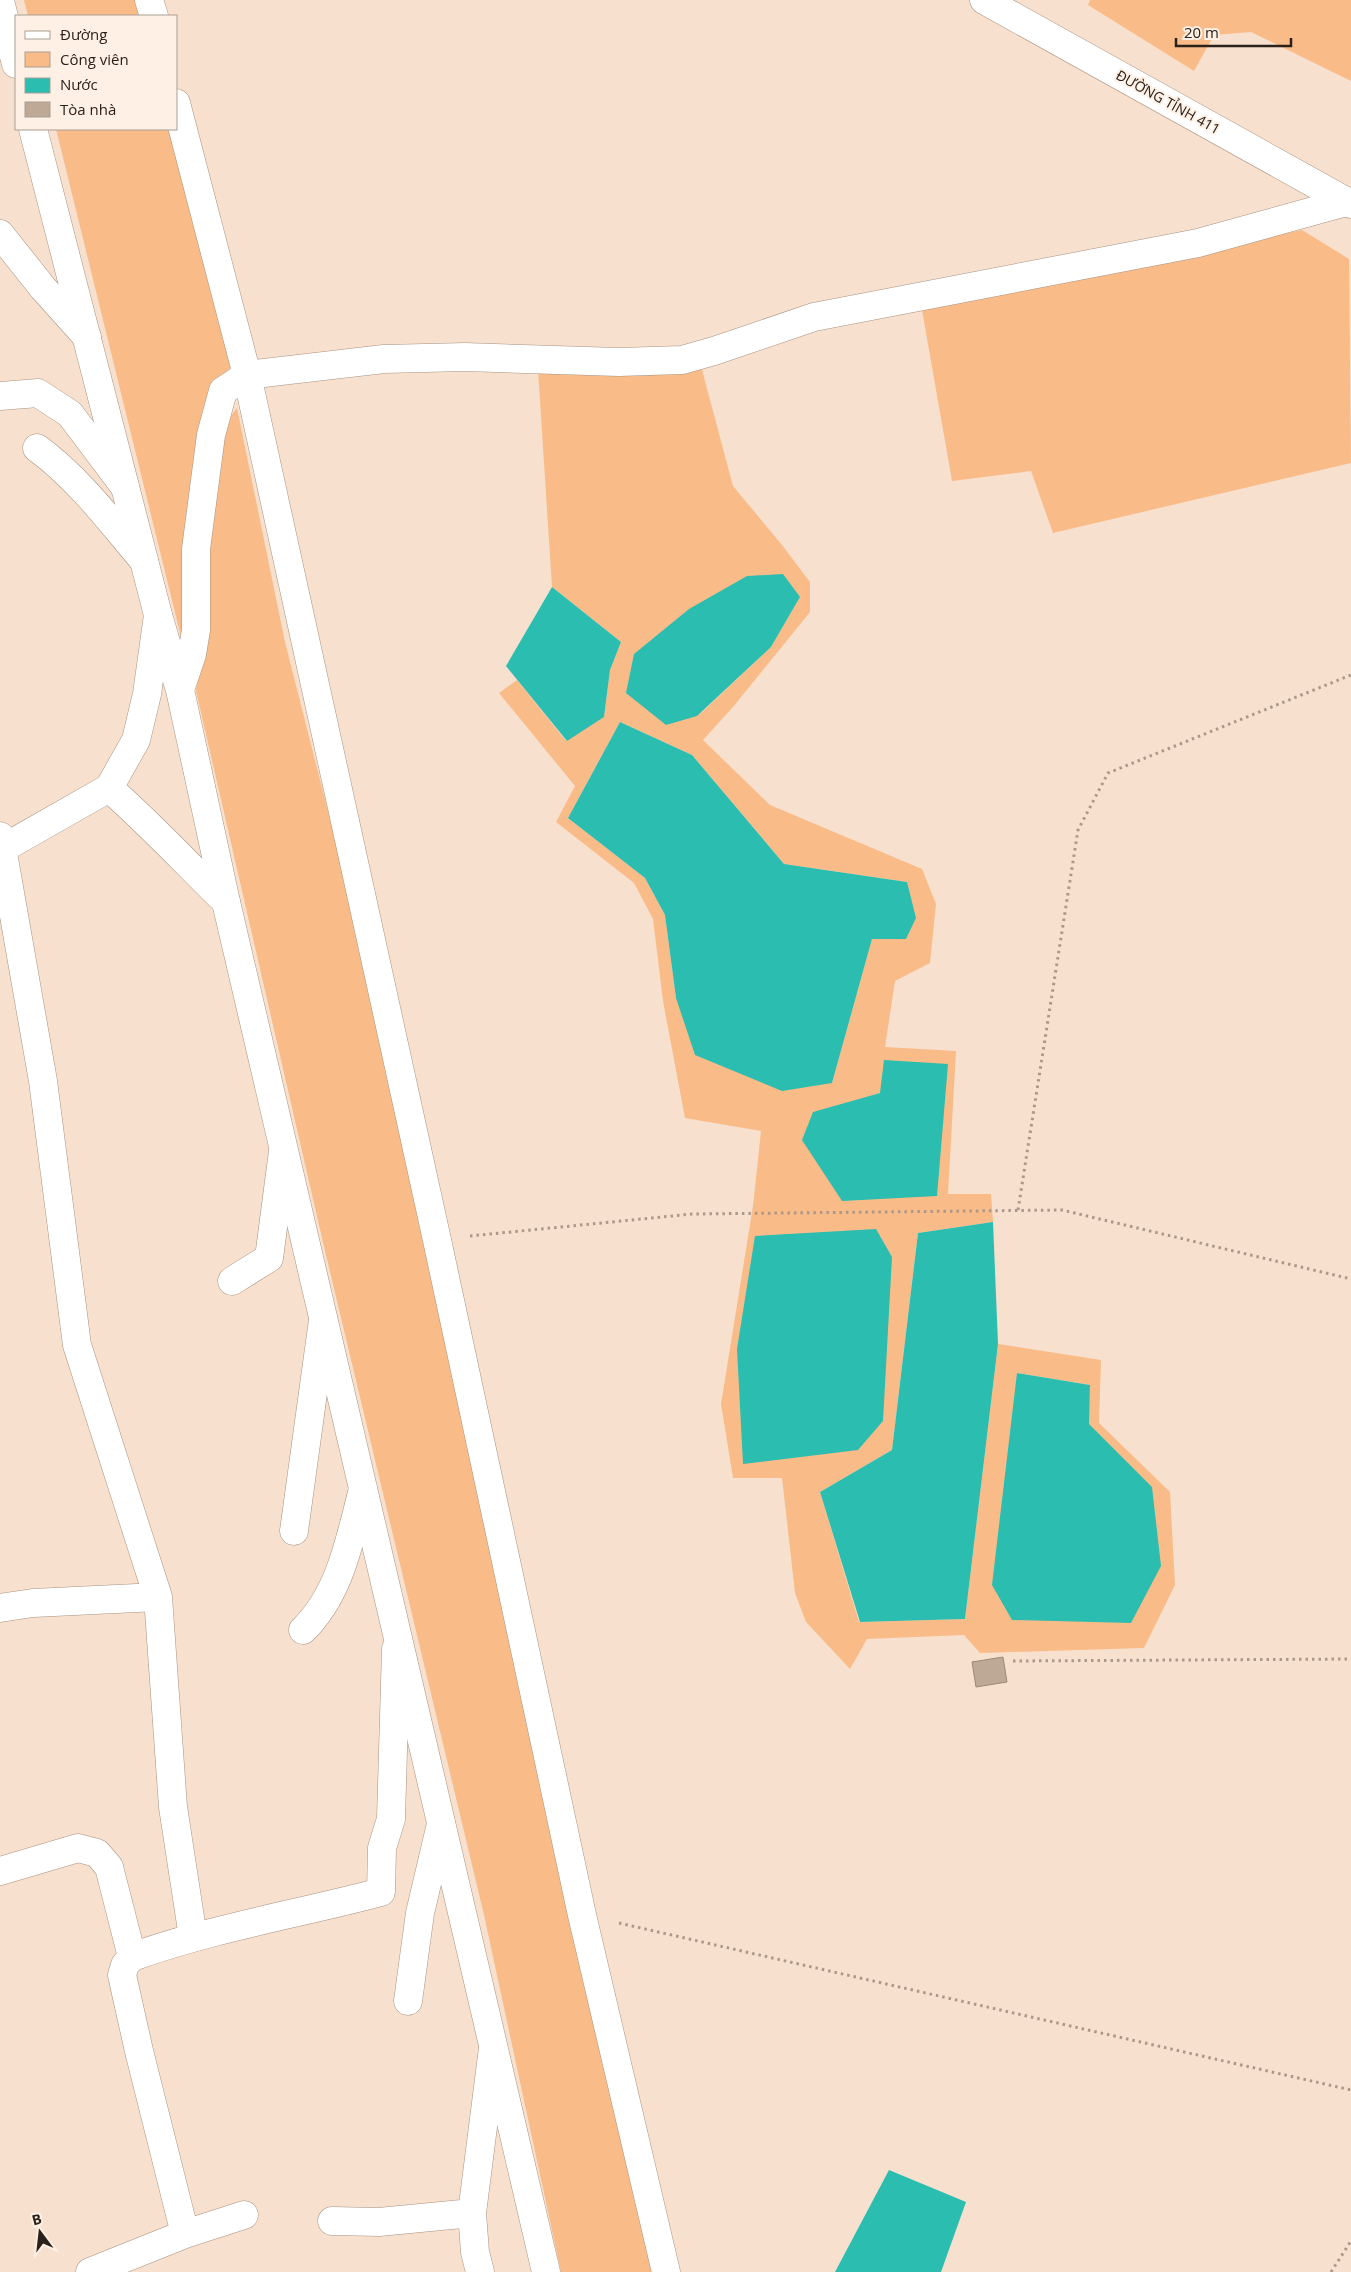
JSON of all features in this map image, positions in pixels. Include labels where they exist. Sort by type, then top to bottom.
[{"type":"street","points":[[150,0],[154,15]]},
{"type":"street","name":"ĐƯỜNG TỈNH 411","points":[[984,0],[1349,203]]},
{"type":"street","points":[[0,1],[15,60]]},
{"type":"street","points":[[178,111],[247,375],[437,1240],[582,1914],[666,2272]]},
{"type":"street","points":[[33,130],[158,615],[180,690],[226,902],[546,2272]]},
{"type":"street","points":[[180,690],[192,654],[196,630],[196,549],[211,435],[223,391],[247,375],[384,359],[465,357],[619,362],[682,360],[814,317],[1198,244],[1349,203]]},
{"type":"street","points":[[0,234],[43,288],[87,337]]},
{"type":"street","points":[[0,396],[38,393],[70,414],[125,487]]},
{"type":"street","points":[[37,448],[87,493],[144,561]]},
{"type":"street","points":[[158,615],[147,694],[136,740],[109,788],[1,845],[43,1081],[77,1345],[158,1597],[173,1807],[193,1937]]},
{"type":"street","points":[[109,788],[143,818],[169,847],[226,902]]},
{"type":"street","points":[[232,1281],[269,1258],[284,1149]]},
{"type":"street","points":[[294,1531],[323,1318]]},
{"type":"street","points":[[303,1630],[316,1618],[340,1572],[363,1489]]},
{"type":"street","points":[[0,1608],[33,1603],[158,1597]]},
{"type":"street","points":[[185,2234],[122,1975],[125,1965],[132,1957],[219,1929],[381,1892],[382,1848],[391,1819],[397,1634]]},
{"type":"street","points":[[408,2001],[420,1913],[441,1824]]},
{"type":"street","points":[[0,1871],[78,1848],[97,1853],[109,1867],[132,1957]]},
{"type":"street","points":[[480,2272],[475,2252],[472,2213],[493,2046]]},
{"type":"street","points":[[332,2222],[379,2222],[472,2213]]},
{"type":"street","points":[[90,2272],[185,2234],[244,2215]]},
{"type":"path","points":[[1018,1210],[1078,830],[1108,773],[1351,675]]},
{"type":"path","points":[[437,1240],[692,1214],[1062,1210],[1351,1279]]},
{"type":"path","points":[[1013,1662],[1351,1659]]},
{"type":"path","points":[[582,1914],[1351,2090]]},
{"type":"path","points":[[1331,2272],[1351,2241]]},
{"type":"green space","points":[[24,0],[136,0],[140,15],[28,15]]},
{"type":"green space","points":[[1090,0],[1351,0],[1351,81],[1251,32],[1214,35],[1194,71],[1088,5]]},
{"type":"green space","points":[[56,130],[171,130],[234,364],[214,385],[183,645]]},
{"type":"green space","points":[[1302,230],[1349,259],[1351,463],[1053,533],[1031,471],[952,481],[922,310]]},
{"type":"green space","points":[[701,366],[733,486],[810,582],[810,612],[733,707],[703,740],[770,805],[922,869],[936,904],[930,963],[895,981],[885,1047],[956,1051],[948,1194],[991,1194],[993,1222],[918,1233],[892,1450],[820,1492],[859,1622],[965,1619],[998,1344],[1101,1360],[1099,1423],[1170,1492],[1175,1585],[1144,1648],[980,1653],[964,1635],[867,1639],[850,1669],[806,1622],[795,1593],[782,1478],[733,1478],[721,1404],[753,1206],[761,1131],[685,1118],[663,1001],[653,919],[634,883],[556,822],[575,786],[499,693],[517,680],[566,741],[604,717],[610,670],[621,642],[552,587],[538,370]],"holes":[[[800,597],[771,647],[698,716]],[[620,722],[692,755],[784,864],[907,882],[906,939],[872,939],[832,1083],[676,998],[665,915],[645,878],[568,818]],[[880,1093],[937,1195],[851,1102]],[[1017,1373],[1090,1385],[1088,1424]]]},
{"type":"green space","points":[[237,408],[285,642],[348,890],[660,2272],[561,2272],[484,1915],[325,1251],[196,691],[204,623],[210,517],[223,426]]},
{"type":"water","points":[[783,574],[800,597],[771,647],[697,716],[666,725],[626,693],[634,654],[689,609],[747,576]]},
{"type":"water","points":[[552,587],[621,642],[610,670],[604,717],[567,741],[506,666]]},
{"type":"water","points":[[620,722],[692,755],[784,864],[907,882],[916,918],[906,939],[872,939],[832,1083],[782,1091],[695,1055],[676,998],[665,915],[645,878],[568,818]]},
{"type":"water","points":[[884,1060],[948,1064],[937,1196],[842,1201],[802,1140],[813,1112],[880,1093]]},
{"type":"water","points":[[993,1222],[998,1344],[965,1619],[860,1622],[820,1492],[892,1450],[918,1233]]},
{"type":"water","points":[[876,1229],[892,1257],[883,1421],[858,1450],[743,1464],[737,1349],[755,1236]]},
{"type":"water","points":[[1017,1373],[1090,1385],[1089,1424],[1152,1487],[1161,1566],[1131,1623],[1012,1620],[992,1585]]},
{"type":"water","points":[[889,2170],[966,2202],[941,2272],[835,2272]]},
{"type":"building","points":[[1003,1657],[1007,1682],[976,1687],[972,1662]]}]
